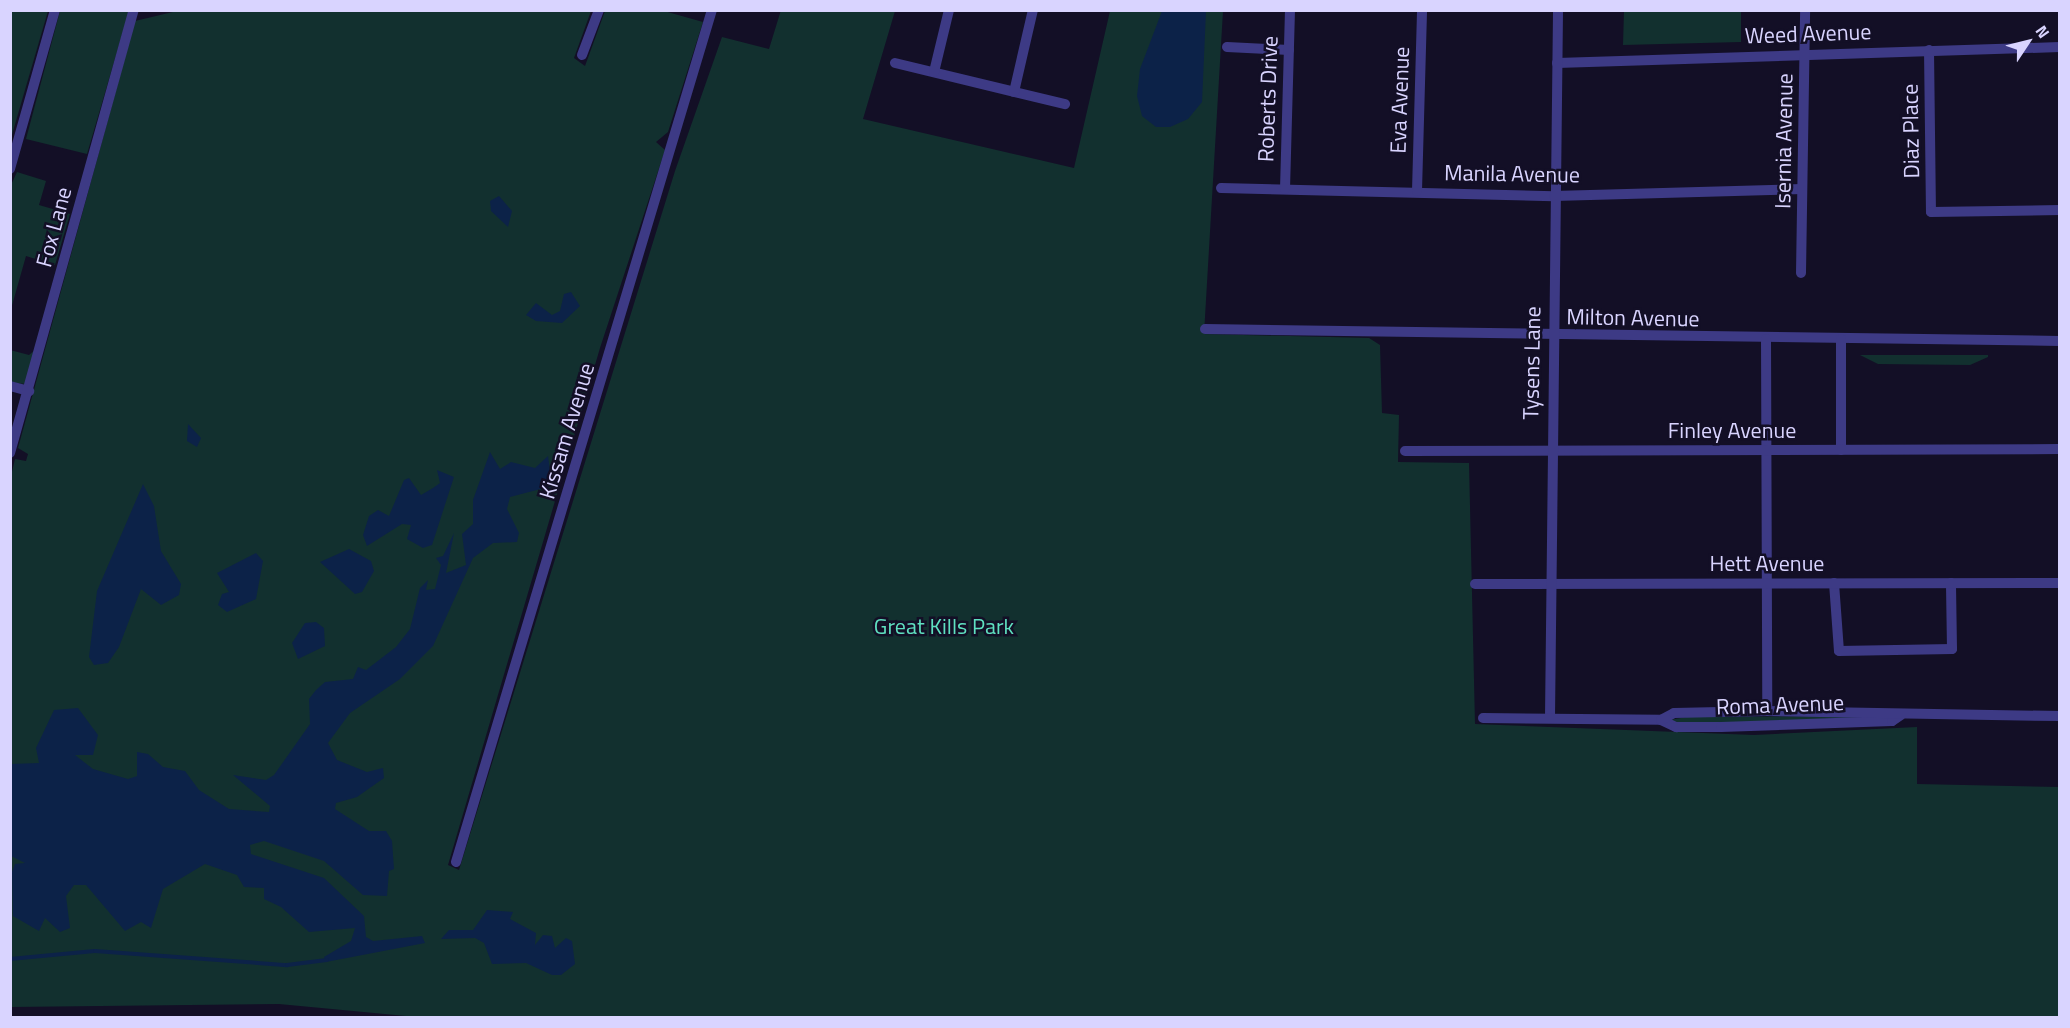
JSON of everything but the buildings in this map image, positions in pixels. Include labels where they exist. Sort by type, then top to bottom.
[{"type":"street","points":[[10,169],[55,10]]},
{"type":"street","name":"Fox Lane","points":[[10,453],[134,10]]},
{"type":"street","points":[[582,54],[599,10]]},
{"type":"street","name":"Kissam Avenue","points":[[456,862],[712,10]]},
{"type":"street","points":[[934,72],[949,10]]},
{"type":"street","points":[[1014,92],[1033,10]]},
{"type":"street","name":"Roberts Drive","points":[[1285,189],[1290,10]]},
{"type":"street","name":"Eva Avenue","points":[[1417,191],[1422,10]]},
{"type":"street","name":"Tysens Lane","points":[[1550,717],[1550,450],[1558,10]]},
{"type":"street","name":"Isernia Avenue","points":[[1801,273],[1805,10]]},
{"type":"street","name":"Weed Avenue","points":[[1557,63],[2060,46]]},
{"type":"street","points":[[1227,47],[1289,50]]},
{"type":"street","name":"Diaz Place","points":[[1929,50],[1931,212],[2060,210]]},
{"type":"street","points":[[895,63],[1065,104]]},
{"type":"street","name":"Manila Avenue","points":[[1221,188],[1554,196],[1802,189]]},
{"type":"street","name":"Milton Avenue","points":[[1206,328],[1553,336],[2060,341]]},
{"type":"street","points":[[1766,339],[1767,711]]},
{"type":"street","points":[[1841,339],[1841,450]]},
{"type":"street","points":[[10,386],[29,391]]},
{"type":"street","name":"Finley Avenue","points":[[1405,451],[2060,449]]},
{"type":"street","points":[[1834,583],[1839,651],[1952,649],[1951,583]]},
{"type":"street","name":"Hett Avenue","points":[[1475,584],[2060,583]]},
{"type":"street","name":"Roma Avenue","points":[[1661,720],[1674,713],[1767,711],[1901,716],[2060,716]]},
{"type":"street","name":"Roma Avenue","points":[[1484,718],[1661,720],[1676,727],[1721,727],[1892,721],[1901,716]]},
{"type":"green space","name":"Great Kills Park","points":[[781,10],[895,11],[863,119],[1074,168],[1110,11],[1223,11],[1204,334],[1369,338],[1380,345],[1382,413],[1399,415],[1398,462],[1469,463],[1475,724],[1754,735],[1917,727],[1917,784],[2059,787],[2059,1017],[427,1018],[279,1004],[11,1007],[11,476],[15,459],[26,461],[28,454],[18,448],[135,21],[177,11],[591,11],[574,58],[585,66],[605,11],[664,11],[703,22],[668,132],[656,142],[665,150],[600,348],[448,865],[459,870],[675,171],[722,37],[769,49]]},
{"type":"green space","points":[[11,11],[48,11],[11,138]]},
{"type":"green space","points":[[60,11],[129,11],[87,154],[26,139]]},
{"type":"green space","points":[[1624,11],[1741,11],[1741,42],[1623,45]]},
{"type":"green space","points":[[17,172],[46,181],[39,205],[70,214],[55,265],[26,256],[11,309],[10,187]]},
{"type":"green space","points":[[36,349],[25,384],[11,382],[10,350],[29,355]]},
{"type":"green space","points":[[1860,355],[1988,355],[1988,357],[1970,365],[1878,364]]},
{"type":"green space","points":[[1892,716],[1689,725],[1669,720],[1687,717]]},
{"type":"water","points":[[1162,11],[1206,11],[1202,102],[1188,119],[1170,127],[1156,127],[1142,116],[1137,96],[1140,69]]},
{"type":"water","points":[[499,196],[512,211],[508,227],[491,211],[490,201]]},
{"type":"water","points":[[571,292],[580,306],[562,323],[536,321],[526,315],[536,303],[552,315],[560,311],[564,294]]},
{"type":"water","points":[[188,424],[201,438],[197,447],[187,441]]},
{"type":"water","points":[[490,452],[500,469],[511,462],[535,468],[548,456],[552,486],[510,497],[507,509],[519,533],[517,542],[493,543],[473,558],[433,646],[400,679],[350,713],[328,743],[337,760],[367,772],[383,768],[384,778],[357,797],[336,803],[335,809],[369,831],[386,831],[392,841],[394,869],[389,871],[387,896],[363,895],[324,861],[264,841],[250,845],[251,854],[324,878],[364,916],[366,937],[373,941],[422,936],[425,943],[326,962],[324,957],[351,941],[355,928],[309,932],[281,907],[264,899],[264,888],[244,887],[237,875],[205,864],[163,889],[151,928],[141,922],[125,931],[86,885],[74,885],[66,896],[70,928],[60,932],[45,918],[39,931],[13,916],[12,872],[15,864],[25,863],[11,856],[11,764],[39,763],[36,748],[54,710],[78,708],[98,735],[93,755],[75,755],[93,769],[128,779],[137,776],[137,752],[148,754],[163,767],[185,771],[199,790],[229,809],[269,812],[270,806],[233,775],[266,780],[274,775],[310,724],[309,699],[316,690],[325,682],[353,679],[358,667],[366,670],[396,647],[410,629],[420,588],[428,580],[426,590],[435,589],[441,565],[436,558],[443,556],[454,533],[446,573],[466,565],[462,534],[473,524],[473,500]]},
{"type":"water","points":[[437,470],[454,477],[432,545],[423,548],[407,539],[411,525],[402,524],[367,546],[363,535],[369,516],[378,510],[389,516],[404,480],[409,478],[421,495],[433,488],[440,483]]},
{"type":"water","points":[[143,484],[154,506],[161,551],[181,584],[179,595],[161,605],[141,589],[119,647],[108,663],[94,665],[89,657],[97,591]]},
{"type":"water","points":[[349,549],[371,561],[374,571],[362,592],[355,594],[320,562]]},
{"type":"water","points":[[256,553],[263,561],[256,599],[227,612],[218,605],[222,594],[229,592],[217,573]]},
{"type":"water","points":[[316,622],[324,628],[325,646],[298,659],[292,643],[305,623]]},
{"type":"water","points":[[487,910],[513,912],[510,919],[536,933],[535,945],[543,935],[552,936],[555,948],[566,938],[572,941],[575,964],[561,975],[552,975],[526,963],[492,964],[484,943],[475,938],[441,939],[449,930],[473,930]]},
{"type":"waterway","points":[[10,959],[95,951],[287,965],[327,960]]}]
